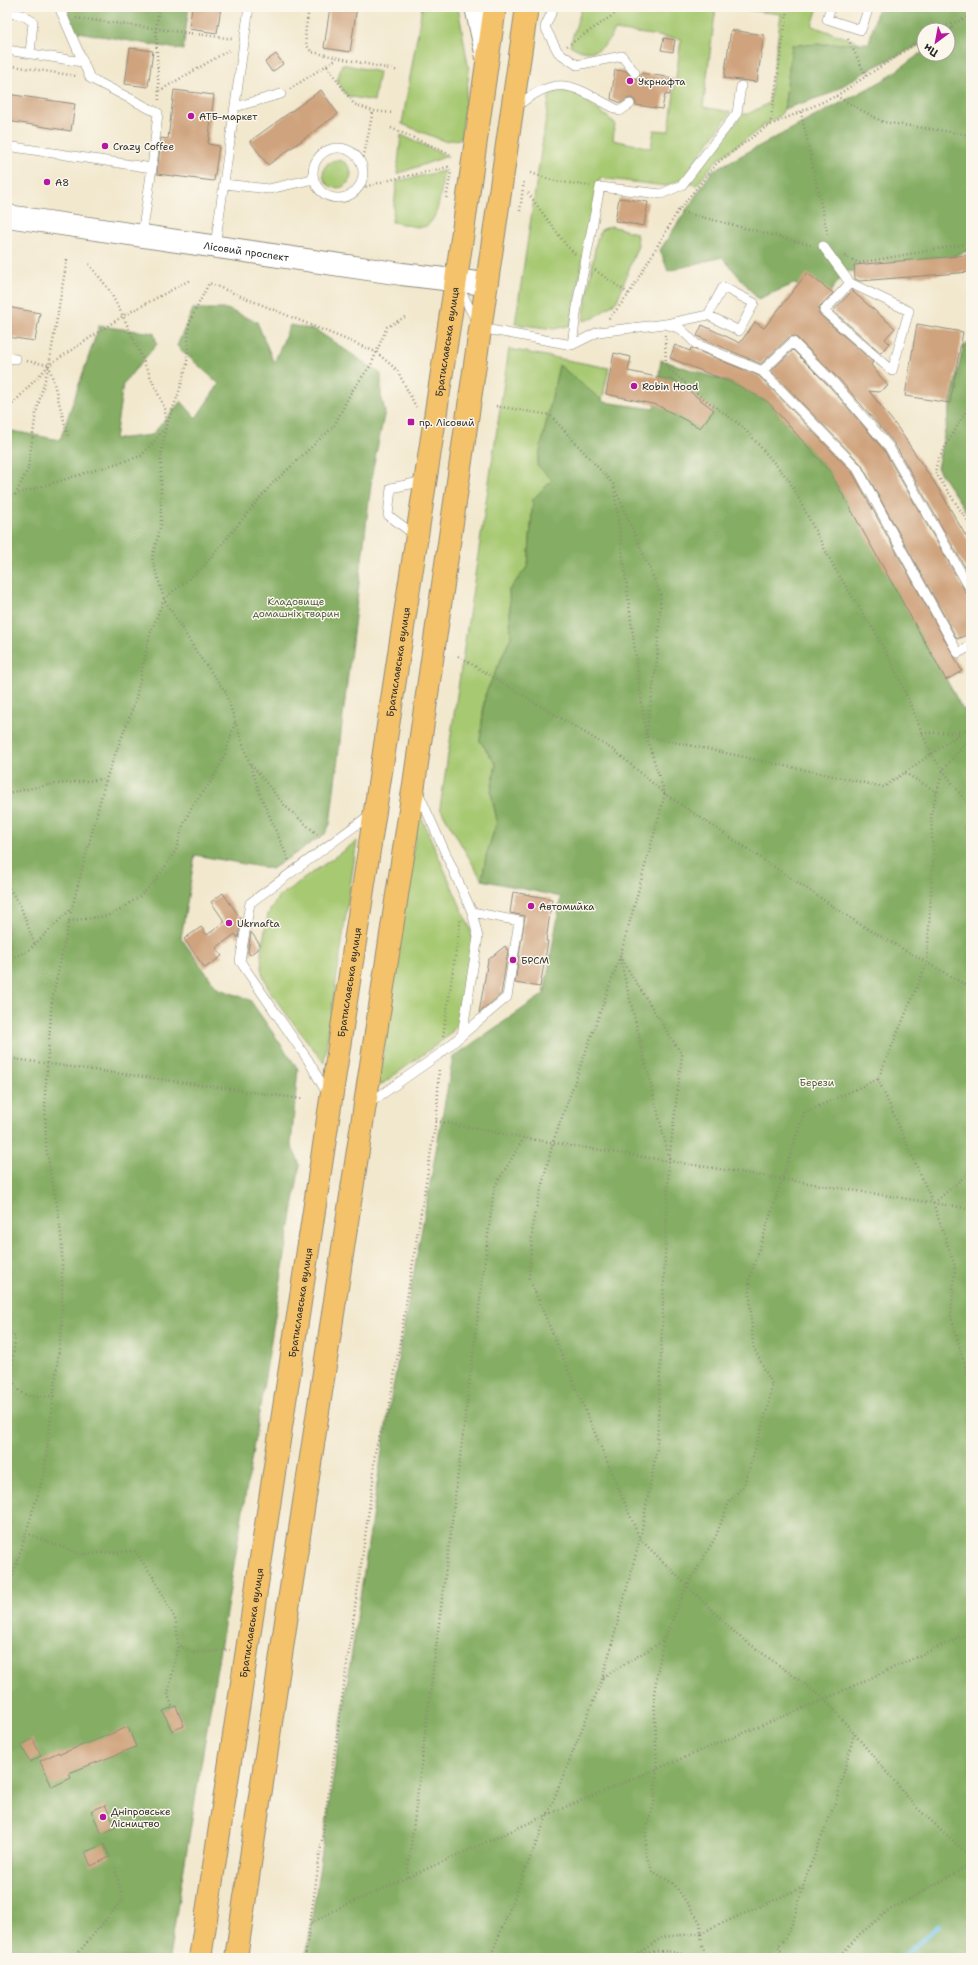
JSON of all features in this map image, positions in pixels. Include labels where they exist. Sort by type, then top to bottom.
[{"type":"main road","name":"Братиславська вулиця","points":[[200,1958],[456,280],[495,7]]},
{"type":"main road","points":[[236,1958],[414,784],[512,110],[533,22]]},
{"type":"street","points":[[474,7],[486,65]]},
{"type":"street","name":"Лісовий проспект","points":[[7,216],[486,284]]},
{"type":"lane","points":[[60,7],[90,78],[158,113],[152,168],[142,235]]},
{"type":"lane","points":[[215,246],[249,7]]},
{"type":"lane","points":[[554,7],[533,22],[558,52],[577,65],[622,56],[635,73]]},
{"type":"lane","points":[[831,7],[827,19],[861,30],[869,7]]},
{"type":"lane","points":[[7,13],[23,15],[33,22],[30,54]]},
{"type":"lane","points":[[7,50],[82,62]]},
{"type":"lane","points":[[512,110],[531,94],[548,86],[571,86],[620,111],[630,104]]},
{"type":"lane","points":[[572,345],[578,299],[600,187],[661,194],[682,185],[737,113],[741,86]]},
{"type":"lane","points":[[235,107],[281,94]]},
{"type":"lane","points":[[7,146],[152,168]]},
{"type":"lane","points":[[335,148],[351,152],[362,165],[362,182],[358,189],[344,198],[336,199],[328,197],[318,190],[313,179],[312,171],[317,159],[326,150],[335,148]]},
{"type":"lane","points":[[224,184],[270,189],[313,179]]},
{"type":"lane","points":[[823,246],[850,283],[909,311],[892,371],[824,311],[850,283]]},
{"type":"lane","points":[[456,280],[480,328],[572,345],[598,332],[665,324],[708,315],[740,331],[754,303],[723,287],[708,315]]},
{"type":"lane","points":[[665,324],[681,329],[696,344],[762,371],[857,468],[958,653],[971,646]]},
{"type":"lane","points":[[762,371],[793,342],[835,384],[888,447],[971,590]]},
{"type":"lane","points":[[416,536],[388,514],[391,488],[425,480]]},
{"type":"lane","points":[[414,784],[478,937],[462,1036]]},
{"type":"lane","points":[[330,1098],[308,1060],[240,961],[250,903],[374,812]]},
{"type":"lane","points":[[365,1106],[441,1053],[507,997],[519,921],[467,911]]},
{"type":"path","points":[[158,113],[159,91],[156,30],[159,7]]},
{"type":"path","points":[[309,7],[306,42],[307,48],[318,54],[399,71]]},
{"type":"path","points":[[565,47],[625,7]]},
{"type":"path","points":[[770,125],[788,7]]},
{"type":"path","points":[[63,16],[156,30],[244,40]]},
{"type":"path","points":[[956,22],[971,16]]},
{"type":"path","points":[[848,38],[866,76]]},
{"type":"path","points":[[159,91],[244,40]]},
{"type":"path","points":[[598,332],[630,294],[678,211],[717,162],[770,125],[836,96],[916,43]]},
{"type":"path","points":[[281,94],[327,66],[336,58]]},
{"type":"path","points":[[7,65],[90,78]]},
{"type":"path","points":[[327,66],[354,104],[373,111],[393,113]]},
{"type":"path","points":[[836,96],[883,122],[971,135]]},
{"type":"path","points":[[362,165],[373,111]]},
{"type":"path","points":[[801,112],[828,234],[823,246]]},
{"type":"path","points":[[391,128],[450,154]]},
{"type":"path","points":[[358,189],[384,181],[448,167],[451,172],[446,200]]},
{"type":"path","points":[[531,173],[555,181],[600,187]]},
{"type":"path","points":[[520,211],[524,180]]},
{"type":"path","points":[[678,211],[806,244],[823,246],[859,263],[971,243]]},
{"type":"path","points":[[15,494],[28,469],[36,413],[49,365],[67,259]]},
{"type":"path","points":[[7,497],[141,456],[166,426],[165,409],[123,316],[108,288],[89,264]]},
{"type":"path","points":[[7,410],[49,365],[123,316],[190,280]]},
{"type":"path","points":[[293,872],[260,794],[225,691],[197,653],[164,599],[152,558],[161,524],[161,454],[166,426],[179,392],[187,364],[189,323],[209,283],[376,352],[397,370],[416,407]]},
{"type":"path","points":[[7,1595],[44,1474],[62,1325],[62,1246],[59,1217],[46,1146],[44,1094],[52,1000],[72,908],[106,778],[136,702],[150,634],[164,599],[202,567],[271,485],[334,426],[351,392],[371,365],[387,328],[404,317]]},
{"type":"path","points":[[665,324],[666,366],[700,396],[742,427],[789,480],[835,569],[878,637],[902,682],[931,754],[971,808]]},
{"type":"path","points":[[11,359],[49,365]]},
{"type":"path","points":[[49,365],[68,436]]},
{"type":"path","points":[[971,402],[938,460],[935,472],[971,526]]},
{"type":"path","points":[[496,406],[550,415],[613,484],[661,595],[657,660],[646,736]]},
{"type":"path","points":[[613,484],[646,736],[665,794],[620,957],[553,1142],[533,1221],[529,1278],[640,1539],[736,1634],[825,1700],[916,1807],[971,1857]]},
{"type":"path","points":[[458,656],[615,751],[665,794],[861,925],[971,988]]},
{"type":"path","points":[[69,921],[107,916],[120,910],[139,897],[156,880],[176,850],[183,826],[192,806],[213,779],[226,752],[235,721]]},
{"type":"path","points":[[646,736],[884,787],[971,726]]},
{"type":"path","points":[[922,733],[962,732]]},
{"type":"path","points":[[706,1958],[702,1946],[700,1922],[674,1884],[652,1871],[646,1855],[646,1834],[654,1803],[657,1769],[654,1694],[663,1641],[687,1586],[715,1538],[729,1502],[744,1485],[768,1407],[772,1384],[753,1346],[749,1280],[804,1113],[878,1079],[927,963],[933,856],[931,814],[943,770],[971,736]]},
{"type":"path","points":[[249,762],[285,806],[330,845]]},
{"type":"path","points":[[905,772],[937,792]]},
{"type":"path","points":[[7,793],[48,785],[106,778]]},
{"type":"path","points":[[7,885],[20,905],[35,945]]},
{"type":"path","points":[[7,960],[28,951],[72,908]]},
{"type":"path","points":[[443,1040],[467,911]]},
{"type":"path","points":[[490,1958],[603,1677],[640,1539],[657,1448],[669,1160],[682,1055],[620,957]]},
{"type":"path","points":[[620,957],[669,1160]]},
{"type":"path","points":[[7,1058],[303,1099]]},
{"type":"path","points":[[304,1958],[374,1474],[373,1461],[381,1431],[387,1421],[436,1121],[439,1064]]},
{"type":"path","points":[[878,1079],[933,1203],[955,1266],[951,1316],[971,1387]]},
{"type":"path","points":[[436,1121],[524,1138],[971,1209]]},
{"type":"path","points":[[407,1877],[494,1188],[524,1138]]},
{"type":"path","points":[[933,1203],[971,1172]]},
{"type":"path","points":[[7,1332],[15,1337],[12,1379],[20,1391],[32,1397],[54,1396]]},
{"type":"path","points":[[26,1534],[80,1554],[135,1551],[155,1580],[176,1621],[178,1645],[168,1695],[172,1706]]},
{"type":"path","points":[[310,1924],[333,1911],[549,1814],[825,1700],[971,1632]]},
{"type":"path","points":[[603,1677],[663,1641]]},
{"type":"path","points":[[178,1645],[193,1653],[232,1650]]},
{"type":"path","points":[[785,1958],[778,1946],[784,1940],[794,1922],[803,1887],[836,1798],[854,1734]]},
{"type":"path","points":[[838,1958],[860,1934],[888,1911],[971,1864]]},
{"type":"path","points":[[74,1958],[123,1899],[115,1868]]},
{"type":"path","points":[[631,1958],[663,1937],[701,1932],[803,1887]]},
{"type":"path","points":[[634,1958],[654,1952],[678,1952],[693,1958]]},
{"type":"green space","points":[[67,7],[189,7],[183,50],[72,31]]},
{"type":"green space","points":[[422,7],[458,7],[469,71],[461,139],[444,141],[402,124]]},
{"type":"green space","points":[[582,7],[716,7],[703,107],[731,112],[682,179],[666,186],[600,178],[584,252],[571,325],[554,329],[515,324],[550,92],[562,90],[574,91],[615,123],[613,140],[651,148],[654,130],[669,131],[681,39],[615,30],[607,43],[602,47],[591,52],[584,51],[570,45]]},
{"type":"green space","points":[[720,7],[818,7],[812,26],[861,43],[792,45],[784,109],[780,116],[765,125],[716,161],[697,185],[686,183],[743,114],[748,114],[769,103],[781,14]]},
{"type":"green space","points":[[878,7],[971,7],[971,250],[894,276],[846,271],[828,295],[794,284],[758,299],[722,257],[668,271],[660,250],[712,171],[882,81],[916,57],[916,62],[956,62],[956,22],[916,22],[916,47],[872,68],[829,94],[784,109],[792,45],[869,43]]},
{"type":"green space","points":[[342,64],[379,72],[374,101],[347,96],[337,81]]},
{"type":"green space","points":[[401,135],[448,156],[397,174]]},
{"type":"green space","points":[[337,160],[347,164],[351,174],[347,184],[337,188],[327,184],[323,174],[327,164]]},
{"type":"green space","points":[[444,171],[439,203],[433,219],[429,224],[420,227],[392,222],[397,181]]},
{"type":"green space","points":[[611,226],[636,233],[638,245],[617,301],[594,318],[583,321],[596,243],[601,230]]},
{"type":"green space","name":"Кладовище домашніх тварин","points":[[193,309],[227,309],[257,322],[274,363],[290,325],[316,330],[381,374],[381,396],[385,411],[373,468],[330,824],[325,834],[272,869],[195,855],[181,938],[217,988],[250,1000],[298,1069],[291,1145],[300,1165],[169,1958],[7,1958],[7,430],[60,440],[99,326],[154,333],[157,344],[123,384],[115,439],[152,435],[181,401],[196,418],[219,384],[177,346]]},
{"type":"green space","points":[[971,341],[971,519],[937,468],[963,347]]},
{"type":"green space","points":[[509,349],[609,368],[602,401],[559,366],[537,465],[552,480],[533,499],[528,566],[509,590],[511,637],[485,695],[480,741],[496,764],[491,792],[497,821],[486,856],[482,880],[440,808]]},
{"type":"green space","name":"Берези","points":[[661,360],[760,392],[830,467],[963,710],[971,706],[971,1958],[306,1958],[385,1431],[453,1057],[544,994],[561,897],[482,880],[486,856],[497,821],[491,792],[496,764],[480,741],[485,695],[511,637],[509,590],[528,566],[533,499],[552,480],[537,465],[559,365],[604,402],[654,409]]},
{"type":"green space","points":[[419,812],[470,928],[473,942],[462,1013],[456,1027],[447,1037],[378,1087]]},
{"type":"green space","points":[[357,841],[324,1063],[269,991],[262,972],[261,952],[268,914],[278,897]]},
{"type":"building","points":[[192,7],[221,7],[217,33],[189,29]]},
{"type":"building","points":[[330,7],[357,7],[350,52],[324,48]]},
{"type":"building","points":[[731,30],[764,35],[757,82],[724,78]]},
{"type":"building","points":[[664,38],[675,40],[673,52],[661,50]]},
{"type":"building","points":[[130,48],[153,51],[148,87],[125,84]]},
{"type":"building","points":[[276,54],[283,64],[272,72],[265,62]]},
{"type":"building","points":[[615,70],[626,71],[633,79],[638,78],[641,73],[673,78],[670,95],[665,94],[662,109],[636,105],[632,98],[621,103],[611,99]]},
{"type":"building","name":"АТБ-маркет","points":[[174,90],[214,95],[208,144],[219,146],[214,181],[157,174],[161,138],[168,139]]},
{"type":"building","points":[[321,90],[338,114],[268,165],[250,141]]},
{"type":"building","points":[[7,94],[75,104],[71,131],[7,121]]},
{"type":"building","points":[[619,198],[648,202],[644,226],[615,221]]},
{"type":"building","points":[[968,255],[970,272],[860,281],[855,279],[854,265]]},
{"type":"building","points":[[807,273],[833,293],[819,307],[818,312],[820,315],[873,362],[871,365],[888,386],[879,392],[869,391],[898,428],[940,491],[971,545],[971,578],[894,443],[840,380],[797,338],[794,336],[789,337],[761,364],[697,336],[702,325],[740,343],[755,322],[764,328]]},
{"type":"building","points":[[852,291],[895,328],[885,339],[889,343],[881,353],[833,311]]},
{"type":"building","points":[[7,307],[40,313],[35,341],[7,337]]},
{"type":"building","points":[[917,324],[963,332],[950,403],[905,396]]},
{"type":"building","points":[[675,345],[690,351],[691,348],[759,376],[852,472],[962,671],[946,680],[830,472],[768,402],[739,386],[670,358]]},
{"type":"building","points":[[793,350],[831,388],[884,450],[966,593],[971,596],[971,633],[957,639],[861,464],[771,371]]},
{"type":"building","points":[[614,353],[631,357],[628,371],[676,381],[714,410],[700,428],[657,405],[606,394]]},
{"type":"building","points":[[513,892],[552,899],[546,941],[548,941],[540,987],[515,983],[525,916],[510,913]]},
{"type":"building","points":[[223,893],[241,919],[238,938],[235,934],[216,948],[222,956],[205,968],[184,939],[201,927],[207,935],[225,922],[211,902]]},
{"type":"building","points":[[251,932],[261,946],[250,955],[248,952]]},
{"type":"building","points":[[505,946],[508,951],[501,994],[479,1013],[488,960]]},
{"type":"building","points":[[176,1706],[184,1726],[172,1731],[163,1711]]},
{"type":"building","points":[[128,1727],[136,1747],[69,1773],[71,1778],[52,1787],[40,1761],[59,1752],[60,1754]]},
{"type":"building","points":[[33,1739],[41,1756],[30,1762],[21,1745]]},
{"type":"building","name":"Дніпровське Лісництво","points":[[105,1805],[116,1827],[102,1834],[91,1811]]},
{"type":"building","points":[[104,1844],[110,1857],[91,1866],[85,1852]]},
{"type":"waterway","points":[[902,1958],[939,1925]]},
{"type":"place","name":"Укрнафта","points":[[630,81]]},
{"type":"place","name":"АТБ-маркет","points":[[191,116]]},
{"type":"place","name":"Crazy Coffee","points":[[105,146]]},
{"type":"place","name":"А8","points":[[47,182]]},
{"type":"place","name":"Robin Hood","points":[[634,386]]},
{"type":"place","name":"пр. Лісовий","points":[[411,422]]},
{"type":"place","name":"Автомийка","points":[[531,906]]},
{"type":"place","name":"Ukrnafta","points":[[229,923]]},
{"type":"place","name":"БРСМ","points":[[513,960]]},
{"type":"place","name":"Дніпровське Лісництво","points":[[103,1817]]}]
